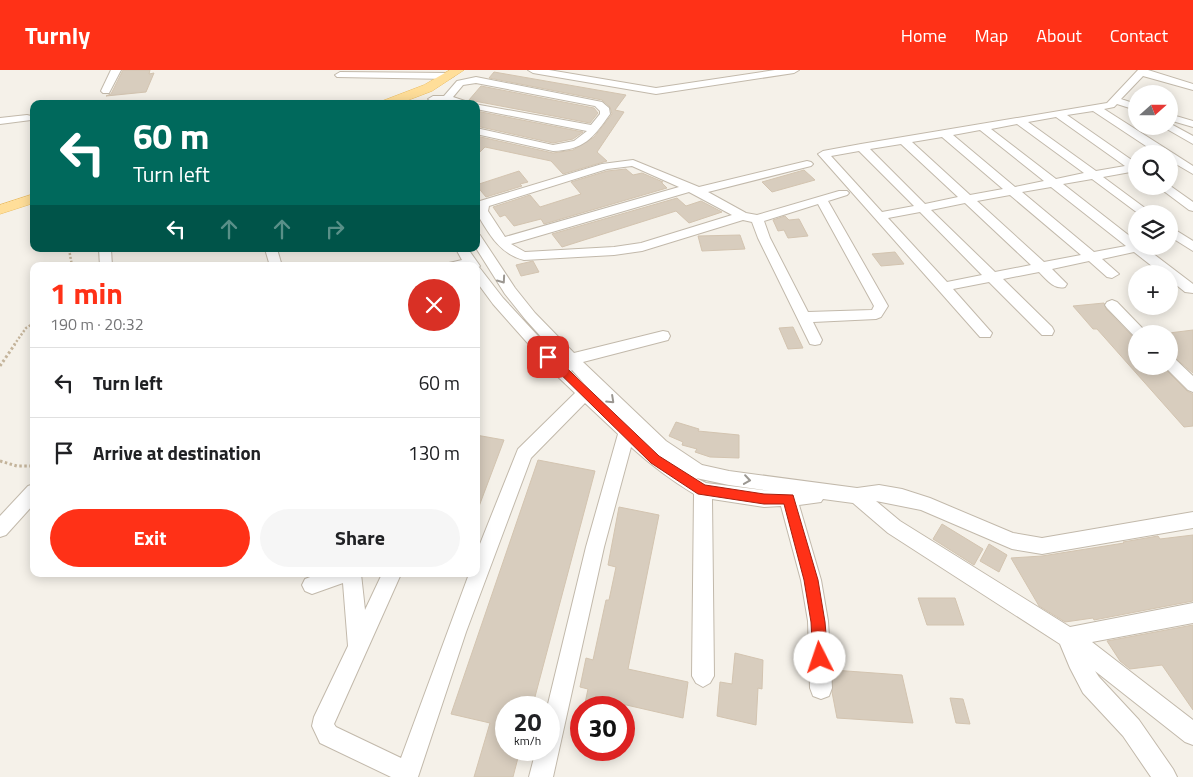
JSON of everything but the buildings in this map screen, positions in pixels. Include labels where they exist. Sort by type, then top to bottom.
[{"type":"main road","points":[[416,100],[438,97],[454,73]]},
{"type":"main road","points":[[0,210],[30,199]]},
{"type":"street","points":[[106,91],[116,70]]},
{"type":"street","points":[[533,70],[656,91],[794,70]]},
{"type":"street","points":[[985,333],[823,154],[1110,105],[1142,71],[1193,87]]},
{"type":"street","points":[[340,75],[454,73]]},
{"type":"street","points":[[438,97],[460,83],[476,80],[598,104],[605,110],[605,114],[587,139],[574,146],[563,148],[553,148],[480,132]]},
{"type":"street","points":[[438,97],[451,100]]},
{"type":"street","points":[[1115,100],[1128,104]]},
{"type":"street","points":[[480,107],[594,129]]},
{"type":"street","points":[[1095,108],[1150,145]]},
{"type":"street","points":[[1058,114],[1128,162]]},
{"type":"street","points":[[0,121],[27,118]]},
{"type":"street","points":[[1178,119],[1193,124]]},
{"type":"street","points":[[1020,121],[1135,205]]},
{"type":"street","points":[[982,127],[1128,238]]},
{"type":"street","points":[[1178,132],[1193,141]]},
{"type":"street","points":[[944,133],[1112,274]]},
{"type":"street","points":[[903,140],[1060,284]]},
{"type":"street","points":[[861,147],[1047,331]]},
{"type":"street","points":[[1178,158],[1193,157]]},
{"type":"street","points":[[742,216],[642,248],[524,256],[513,252],[500,238],[482,211],[484,204],[606,166],[633,163],[694,190],[742,216],[757,219],[843,193]]},
{"type":"street","points":[[1178,163],[1193,171]]},
{"type":"street","points":[[480,240],[500,238],[807,164]]},
{"type":"street","points":[[879,216],[1128,169]]},
{"type":"street","points":[[1176,195],[1193,207]]},
{"type":"street","points":[[803,317],[876,314],[881,306],[821,200]]},
{"type":"street","points":[[757,219],[764,238],[815,340]]},
{"type":"street","points":[[1181,238],[1193,248]]},
{"type":"street","points":[[480,245],[510,291],[566,366]]},
{"type":"street","points":[[944,287],[1128,249]]},
{"type":"street","points":[[1150,255],[1190,289]]},
{"type":"street","points":[[480,276],[498,301],[628,425],[655,459],[703,490],[764,499],[786,492]]},
{"type":"street","points":[[1112,305],[1132,325]]},
{"type":"street","points":[[566,366],[596,351],[663,336]]},
{"type":"street","points":[[1178,371],[1193,386]]},
{"type":"street","points":[[480,569],[524,454],[589,389]]},
{"type":"street","points":[[628,425],[698,472],[786,492],[852,495],[879,493],[924,503],[1012,541],[1042,546],[1193,520]]},
{"type":"street","points":[[560,697],[595,547],[628,425]]},
{"type":"street","points":[[703,490],[703,676]]},
{"type":"street","points":[[786,492],[811,580],[818,622],[821,688]]},
{"type":"street","points":[[0,529],[30,495]]},
{"type":"street","points":[[852,495],[894,527],[1068,637],[1193,734]]},
{"type":"street","points":[[312,585],[334,577]]},
{"type":"street","points":[[352,577],[358,647]]},
{"type":"street","points":[[391,577],[325,716],[323,726],[328,736],[407,775],[477,577]]},
{"type":"street","points":[[1068,637],[1193,613]]},
{"type":"street","points":[[1068,637],[1077,661],[1091,685],[1130,728],[1165,777]]},
{"type":"street","points":[[541,777],[545,761]]},
{"type":"path","points":[[0,366],[26,328],[30,326]]},
{"type":"path","points":[[0,460],[17,466],[30,466]]},
{"type":"route","points":[[548,357],[655,459],[678,476],[703,490],[764,499],[788,499],[811,580],[818,622],[820,658]]}]
